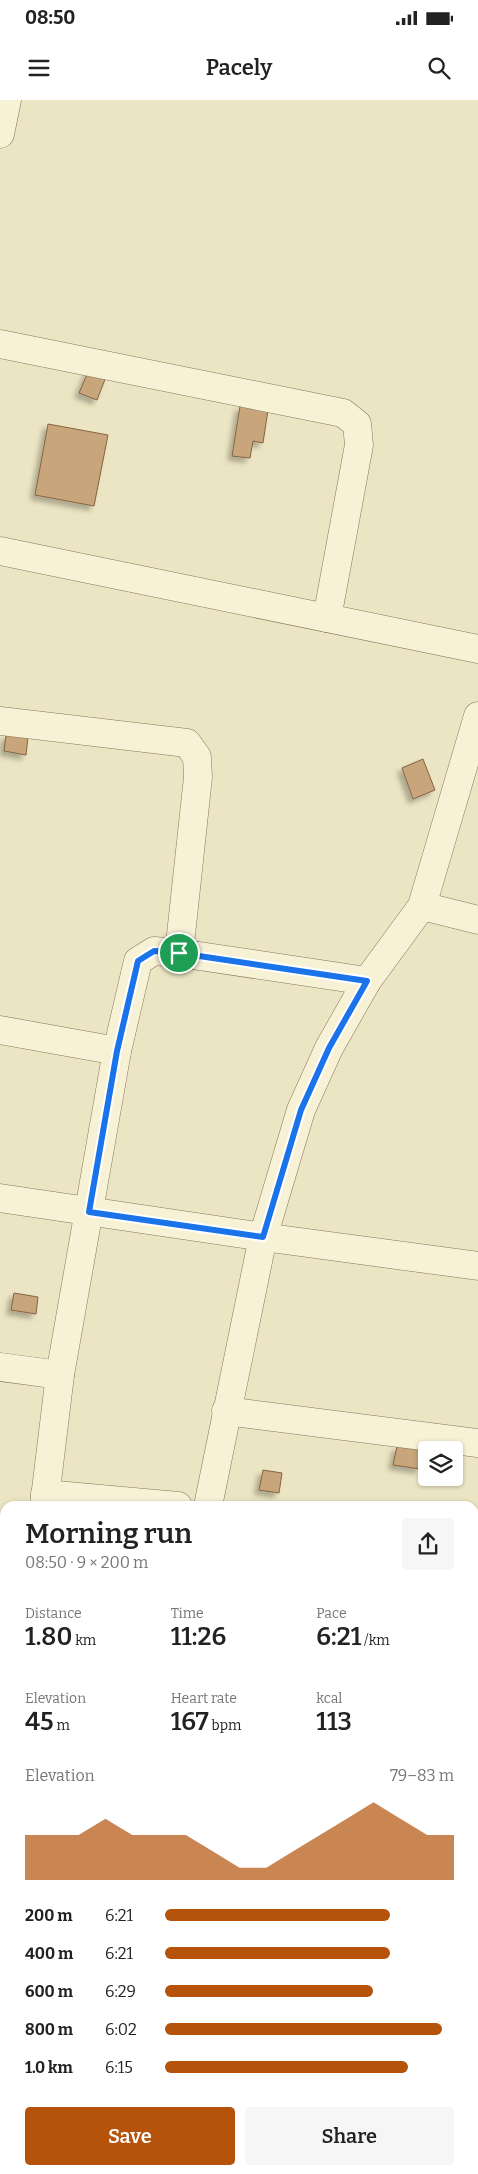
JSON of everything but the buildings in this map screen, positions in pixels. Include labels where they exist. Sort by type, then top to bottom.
[{"type":"street","points":[[0,134],[7,100]]},
{"type":"street","points":[[0,344],[343,413],[357,424],[359,445],[327,618]]},
{"type":"street","points":[[0,551],[478,649]]},
{"type":"street","points":[[209,1501],[263,1237],[301,1110],[329,1048],[367,981],[422,906],[478,716]]},
{"type":"street","points":[[0,721],[187,744],[197,757],[198,777],[179,953]]},
{"type":"street","points":[[422,906],[478,920]]},
{"type":"street","points":[[67,1501],[45,1500],[60,1375],[117,1051],[138,961],[154,951],[179,953],[367,981]]},
{"type":"street","points":[[0,1030],[117,1051]]},
{"type":"street","points":[[0,1198],[263,1237],[478,1266]]},
{"type":"street","points":[[0,1367],[60,1375]]},
{"type":"street","points":[[226,1411],[478,1443]]},
{"type":"route","points":[[154,951],[179,953],[367,981],[329,1048],[301,1110],[263,1237],[89,1212],[117,1051],[138,961],[154,951]]}]
